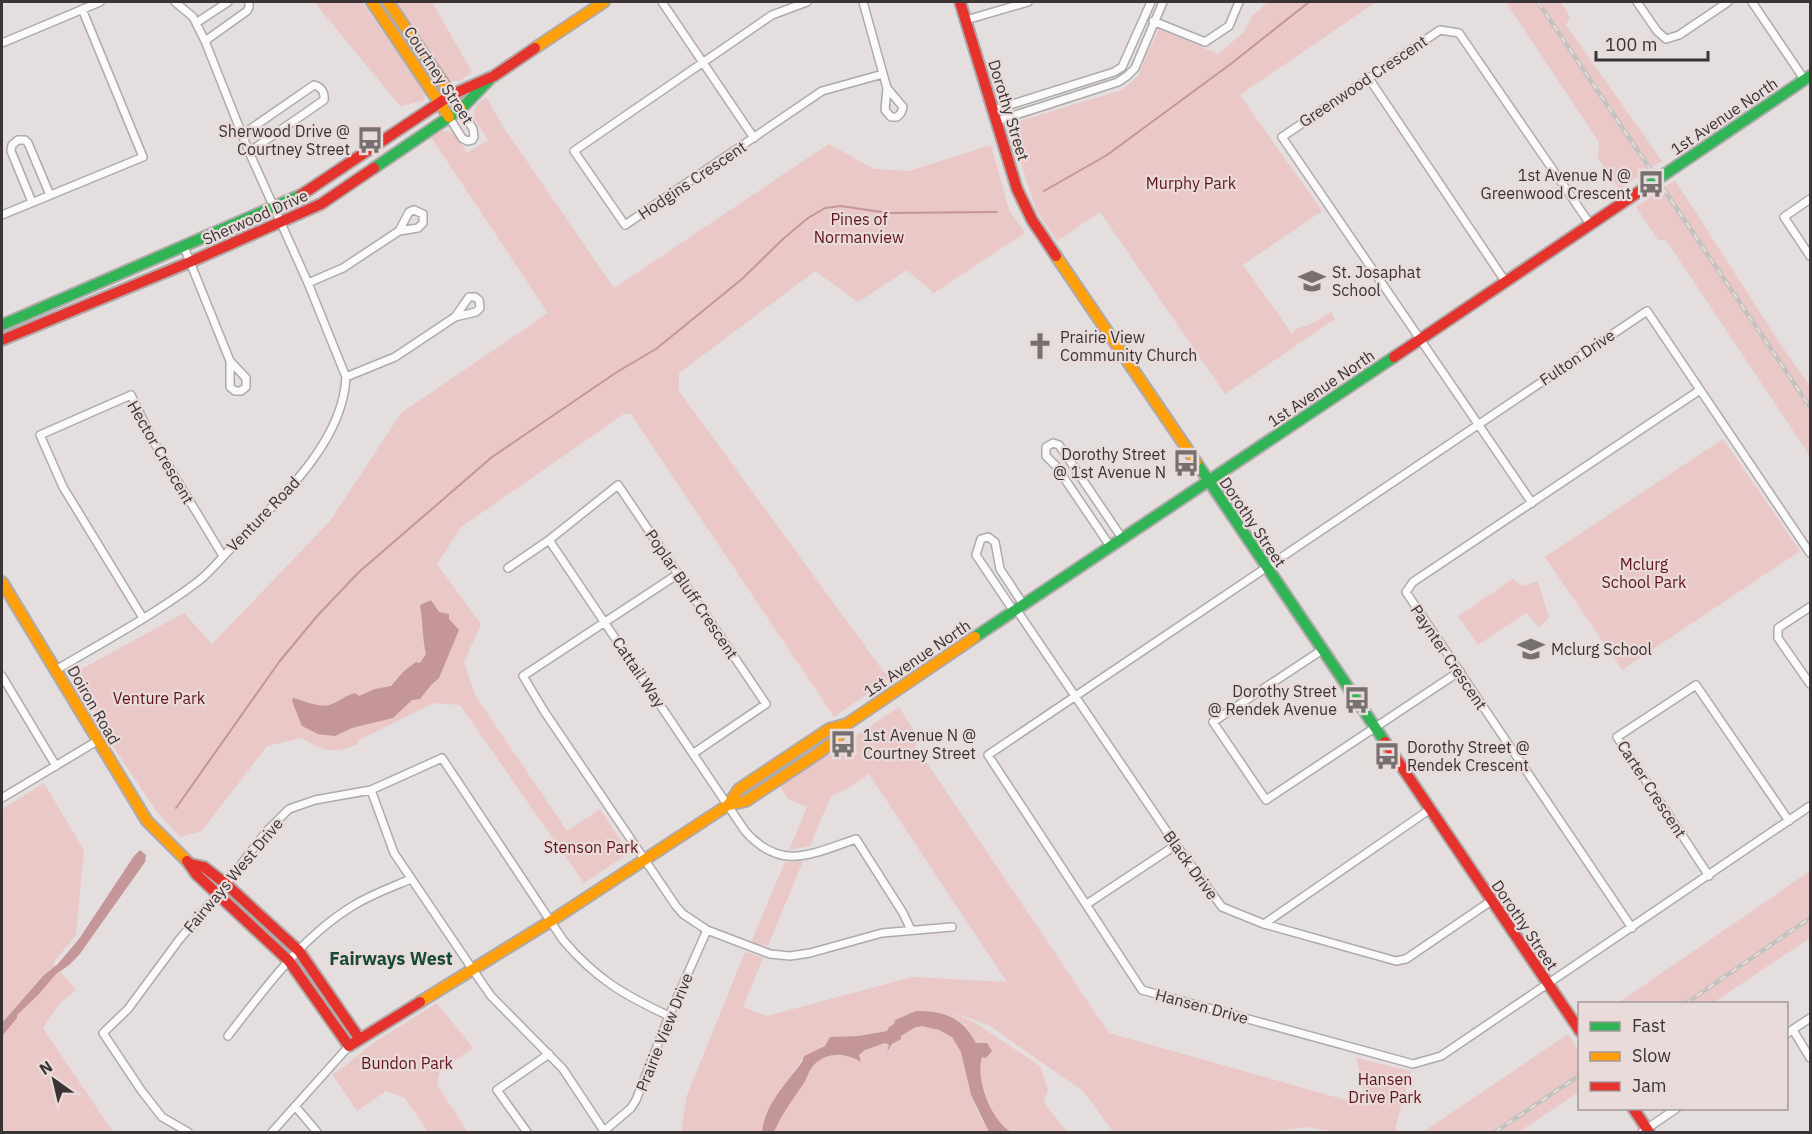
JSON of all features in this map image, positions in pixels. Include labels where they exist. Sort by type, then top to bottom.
[{"type":"street","points":[[2,43],[100,2]]},
{"type":"street","name":"Venture Road","points":[[56,670],[198,582],[298,480],[323,443],[342,408],[346,377],[308,283],[249,152],[205,40],[193,16],[175,2]]},
{"type":"street","points":[[196,23],[228,2]]},
{"type":"street","points":[[205,40],[247,11],[249,2]]},
{"type":"street","name":"Courtney Street","points":[[372,2],[462,138],[467,141],[472,140],[473,129],[388,2]]},
{"type":"street","name":"Sherwood Drive","points":[[2,325],[301,195],[440,102],[494,76],[604,2]]},
{"type":"street","points":[[662,2],[754,138],[822,91],[883,74]]},
{"type":"street","points":[[702,63],[772,15],[807,2]]},
{"type":"street","points":[[863,2],[887,88]]},
{"type":"street","name":"Dorothy Street","points":[[960,2],[1017,189],[1032,220],[1578,1028]]},
{"type":"street","points":[[966,20],[1028,2]]},
{"type":"street","points":[[994,110],[1114,72],[1122,67],[1151,2]]},
{"type":"street","points":[[997,122],[1118,82],[1127,76],[1135,68],[1163,2]]},
{"type":"street","points":[[1145,18],[1205,42],[1229,26],[1239,2]]},
{"type":"street","points":[[1637,2],[1665,39],[1679,35],[1728,2]]},
{"type":"street","points":[[1752,2],[1808,78]]},
{"type":"street","points":[[2,215],[143,157],[82,9]]},
{"type":"street","name":"Greenwood Crescent","points":[[1420,339],[1282,137],[1368,77],[1440,30],[1459,33],[1590,224]]},
{"type":"street","name":"Hodgins Crescent","points":[[702,63],[574,151],[625,225],[754,138]]},
{"type":"street","name":"Sherwood Drive","points":[[2,340],[190,262],[321,204],[460,109],[494,76]]},
{"type":"street","points":[[1368,77],[1504,281]]},
{"type":"street","name":"1st Avenue North","points":[[350,1046],[359,1038],[551,921],[728,805],[739,789],[829,729],[848,724],[1808,78]]},
{"type":"street","points":[[243,134],[314,85],[323,91],[324,100],[249,152]]},
{"type":"street","points":[[32,202],[11,151],[12,145],[18,140],[25,140],[28,143],[50,195]]},
{"type":"street","points":[[1810,199],[1784,217],[1810,256]]},
{"type":"street","points":[[308,283],[343,268],[399,231]]},
{"type":"street","points":[[184,247],[231,361]]},
{"type":"street","name":"Fulton Drive","points":[[1076,697],[1647,311],[1810,553]]},
{"type":"street","points":[[346,377],[396,357],[455,316]]},
{"type":"street","points":[[1420,339],[1532,503]]},
{"type":"street","name":"Paynter Crescent","points":[[1632,928],[1406,592],[1413,582],[1700,390]]},
{"type":"street","name":"Hector Crescent","points":[[143,618],[63,488],[40,435],[131,394],[152,439],[223,556]]},
{"type":"street","points":[[1110,546],[1056,466],[1046,456],[1046,447],[1053,443],[1059,445],[1122,538]]},
{"type":"street","name":"Poplar Bluff Crescent","points":[[549,540],[618,485],[766,704],[694,753]]},
{"type":"street","points":[[988,537],[995,542],[1000,569],[1018,608],[976,555],[981,538],[988,537]]},
{"type":"street","points":[[508,568],[549,540]]},
{"type":"street","name":"Cattail Way","points":[[549,540],[728,805],[757,844],[776,855],[795,856],[815,853],[856,839],[903,913],[911,930]]},
{"type":"street","points":[[678,574],[523,676],[544,711],[676,906],[693,922],[707,930],[750,948],[770,954],[790,956],[810,953],[882,933],[952,927]]},
{"type":"street","name":"Doiron Road","points":[[2,582],[147,821],[191,864],[196,874],[222,889]]},
{"type":"street","points":[[1810,607],[1779,628],[1778,638],[1810,684]]},
{"type":"street","name":"Black Drive","points":[[1018,608],[1176,845],[1222,907],[1264,924],[1396,961],[1406,959],[1491,902]]},
{"type":"street","points":[[1322,650],[1213,722],[1266,800],[1460,671]]},
{"type":"street","points":[[2,676],[56,766]]},
{"type":"street","name":"Carter Crescent","points":[[1709,876],[1617,737],[1696,685],[1788,821]]},
{"type":"street","name":"Hansen Drive","points":[[1076,697],[988,755],[1142,990],[1413,1064],[1441,1056],[1547,984]]},
{"type":"street","points":[[2,798],[97,741]]},
{"type":"street","name":"Fairways West Drive","points":[[188,1132],[162,1117],[103,1033],[128,1008],[179,939],[222,889],[266,832],[289,810],[315,800],[371,790],[442,758],[551,921]]},
{"type":"street","name":"Prairie View Drive","points":[[371,790],[394,853],[411,879],[491,996],[518,1026],[563,1069],[603,1132],[626,1113],[636,1100],[669,1016],[707,930]]},
{"type":"street","points":[[1547,984],[1810,806]]},
{"type":"street","points":[[1264,924],[1429,810]]},
{"type":"street","points":[[1087,904],[1176,845]]},
{"type":"street","points":[[228,1036],[289,961],[327,924],[375,894],[411,879]]},
{"type":"street","points":[[222,889],[299,951],[359,1038]]},
{"type":"street","points":[[222,889],[289,961],[350,1046],[272,1132]]},
{"type":"street","points":[[551,921],[563,940],[593,972],[635,1001],[669,1016]]},
{"type":"street","points":[[1810,1018],[1790,1032],[1810,1058]]},
{"type":"street","points":[[527,1132],[498,1090],[549,1054]]},
{"type":"street","points":[[295,1106],[317,1132]]},
{"type":"street","points":[[1634,1110],[1646,1131],[1674,1110]]},
{"type":"green space","points":[[314,2],[362,2],[426,94],[424,101],[400,106]]},
{"type":"green space","points":[[396,2],[432,2],[472,72],[460,81],[450,81]]},
{"type":"green space","name":"Murphy Park","points":[[1268,2],[1376,2],[1240,95],[1322,211],[1243,265],[1293,335],[1294,330],[1313,323],[1331,312],[1335,319],[1225,394],[1100,212],[1057,241],[1036,210],[1010,128],[1016,122],[1122,90],[1138,76],[1159,28],[1218,54],[1244,32],[1252,16]]},
{"type":"green space","points":[[1506,2],[1561,2],[1570,17],[1566,25],[1662,161],[1619,189],[1598,158],[1599,142]]},
{"type":"green space","points":[[486,97],[502,125],[614,288],[829,144],[874,169],[909,171],[991,145],[1009,210],[1025,233],[934,293],[907,270],[858,302],[815,271],[679,373],[679,391],[889,679],[834,717],[631,414],[624,414],[461,527],[437,564],[481,624],[464,662],[475,695],[567,831],[600,809],[629,853],[584,883],[460,705],[434,703],[357,741],[358,744],[342,749],[323,749],[302,738],[267,746],[202,831],[180,837],[157,812],[114,748],[76,672],[184,613],[212,644],[330,521],[401,413],[548,313],[431,137],[448,131],[456,137],[467,153],[488,140],[477,123],[474,113],[475,108]]},
{"type":"green space","points":[[1675,180],[1810,386],[1810,456],[1666,240],[1658,240],[1636,207]]},
{"type":"green space","name":"Mclurg School Park","points":[[1723,439],[1800,551],[1622,670],[1545,557]]},
{"type":"green space","points":[[1513,579],[1522,586],[1538,581],[1549,618],[1539,627],[1526,613],[1478,645],[1458,616]]},
{"type":"green space","name":"Hansen Drive Park","points":[[899,707],[920,740],[915,745],[1109,1033],[1367,1106],[1356,1058],[1411,1071],[1395,1129],[1397,1132],[1337,1132],[1306,1127],[1271,1132],[1277,1129],[1267,1132],[1113,1132],[1084,1092],[990,1026],[950,1011],[977,1024],[1040,1066],[1048,1090],[1044,1102],[1067,1132],[1011,1132],[997,1118],[983,1087],[980,1065],[982,1056],[992,1051],[987,1043],[976,1043],[964,1024],[954,1018],[934,1012],[916,1011],[889,1027],[887,1031],[858,1036],[831,1037],[825,1046],[804,1056],[763,1122],[762,1132],[681,1132],[687,1095],[745,952],[763,958],[743,1007],[767,1016],[912,977],[1007,982],[869,774],[845,790],[831,796],[810,846],[789,850],[807,807],[788,799],[780,786]]},
{"type":"green space","points":[[44,783],[84,850],[76,935],[53,963],[76,990],[59,1004],[43,1028],[113,1132],[2,1132],[2,809]]},
{"type":"green space","points":[[803,861],[768,946],[751,942],[785,862]]},
{"type":"green space","points":[[1810,871],[1810,938],[1714,1002],[1619,1002]]},
{"type":"green space","name":"Bundon Park","points":[[437,1003],[473,1048],[440,1071],[437,1085],[468,1132],[428,1132],[405,1098],[386,1091],[357,1111],[332,1074],[373,1043]]},
{"type":"green space","points":[[922,1026],[946,1033],[957,1043],[963,1057],[973,1100],[990,1132],[774,1132],[818,1061],[830,1056],[842,1055],[861,1061],[859,1055],[864,1050],[885,1043],[889,1045],[889,1051],[902,1035]]},
{"type":"green space","points":[[1568,1034],[1578,1049],[1578,1093],[1519,1132],[1423,1132]]},
{"type":"shaded area","points":[[431,600],[439,612],[449,614],[449,619],[459,630],[439,678],[420,699],[412,700],[393,718],[352,728],[335,736],[318,734],[302,726],[292,701],[293,698],[318,705],[335,703],[355,693],[359,696],[375,689],[391,686],[404,671],[416,662],[420,663],[426,654],[420,605]]},
{"type":"shaded area","points":[[140,850],[146,855],[145,862],[79,955],[56,974],[17,1015],[2,1036],[2,1023],[79,939]]},
{"type":"shaded area","points":[[916,1011],[936,1012],[952,1017],[965,1027],[976,1043],[987,1043],[992,1051],[986,1058],[982,1057],[980,1066],[983,1087],[991,1109],[1011,1132],[989,1132],[971,1095],[961,1052],[952,1037],[939,1030],[922,1026],[901,1036],[901,1039],[892,1044],[887,1052],[889,1045],[885,1043],[865,1050],[859,1055],[861,1062],[843,1055],[830,1056],[818,1061],[810,1070],[774,1132],[762,1132],[767,1112],[804,1056],[825,1046],[830,1037],[858,1036],[887,1031],[895,1020]]},
{"type":"waterway","points":[[1044,191],[1107,155],[1232,63],[1309,2]]},
{"type":"waterway","points":[[176,808],[279,662],[318,615],[359,572],[492,457],[617,372],[656,349],[742,279],[808,218],[825,208],[841,206],[888,213],[997,212]]},
{"type":"railway","points":[[1538,2],[1810,407]]},
{"type":"railway","points":[[1688,1002],[1810,918]]},
{"type":"railway","points":[[1495,1132],[1578,1076]]},
{"type":"traffic: fast","points":[[1640,191],[1810,76]]},
{"type":"traffic: fast","points":[[374,168],[461,109],[489,80]]},
{"type":"traffic: fast","points":[[2,325],[301,195]]},
{"type":"traffic: fast","points":[[975,637],[1394,357]]},
{"type":"traffic: fast","points":[[1196,462],[1385,742]]},
{"type":"traffic: slow","points":[[372,2],[449,117]]},
{"type":"traffic: slow","points":[[388,2],[461,109]]},
{"type":"traffic: slow","points":[[535,48],[604,2]]},
{"type":"traffic: slow","points":[[1056,256],[1196,462]]},
{"type":"traffic: slow","points":[[2,582],[147,821],[187,861]]},
{"type":"traffic: slow","points":[[728,805],[739,789],[829,729],[847,724],[975,637]]},
{"type":"traffic: slow","points":[[420,1002],[551,921],[728,805],[746,801],[836,740],[847,724]]},
{"type":"traffic: jam","points":[[960,2],[1017,189],[1032,220],[1056,256]]},
{"type":"traffic: jam","points":[[301,195],[451,95],[494,76],[535,48]]},
{"type":"traffic: jam","points":[[2,340],[190,262],[321,204],[374,168]]},
{"type":"traffic: jam","points":[[1394,357],[1640,191]]},
{"type":"traffic: jam","points":[[1385,742],[1578,1028]]},
{"type":"traffic: jam","points":[[187,861],[196,874],[289,961],[349,1046],[420,1002]]},
{"type":"traffic: jam","points":[[191,864],[204,867],[226,884],[299,951],[359,1038]]},
{"type":"traffic: jam","points":[[1634,1110],[1649,1132]]},
{"type":"place","name":"Sherwood Drive @ Courtney Street","points":[[370,140]]},
{"type":"place","name":"1st Avenue N @ Greenwood Crescent","points":[[1651,184]]},
{"type":"place","name":"St. Josaphat School","points":[[1312,281]]},
{"type":"place","name":"Prairie View Community Church","points":[[1040,346]]},
{"type":"place","name":"Dorothy Street @ 1st Avenue N","points":[[1186,463]]},
{"type":"place","name":"Mclurg School","points":[[1531,649]]},
{"type":"place","name":"Dorothy Street @ Rendek Avenue","points":[[1357,700]]},
{"type":"place","name":"1st Avenue N @ Courtney Street","points":[[843,744]]},
{"type":"place","name":"Dorothy Street @ Rendek Crescent","points":[[1387,756]]},
{"type":"district","name":"Fairways West","points":[[391,958]]},
{"type":"park label","name":"Pines of Normanview","points":[[859,228]]},
{"type":"park label","name":"Venture Park","points":[[159,698]]},
{"type":"park label","name":"Stenson Park","points":[[591,847]]}]
